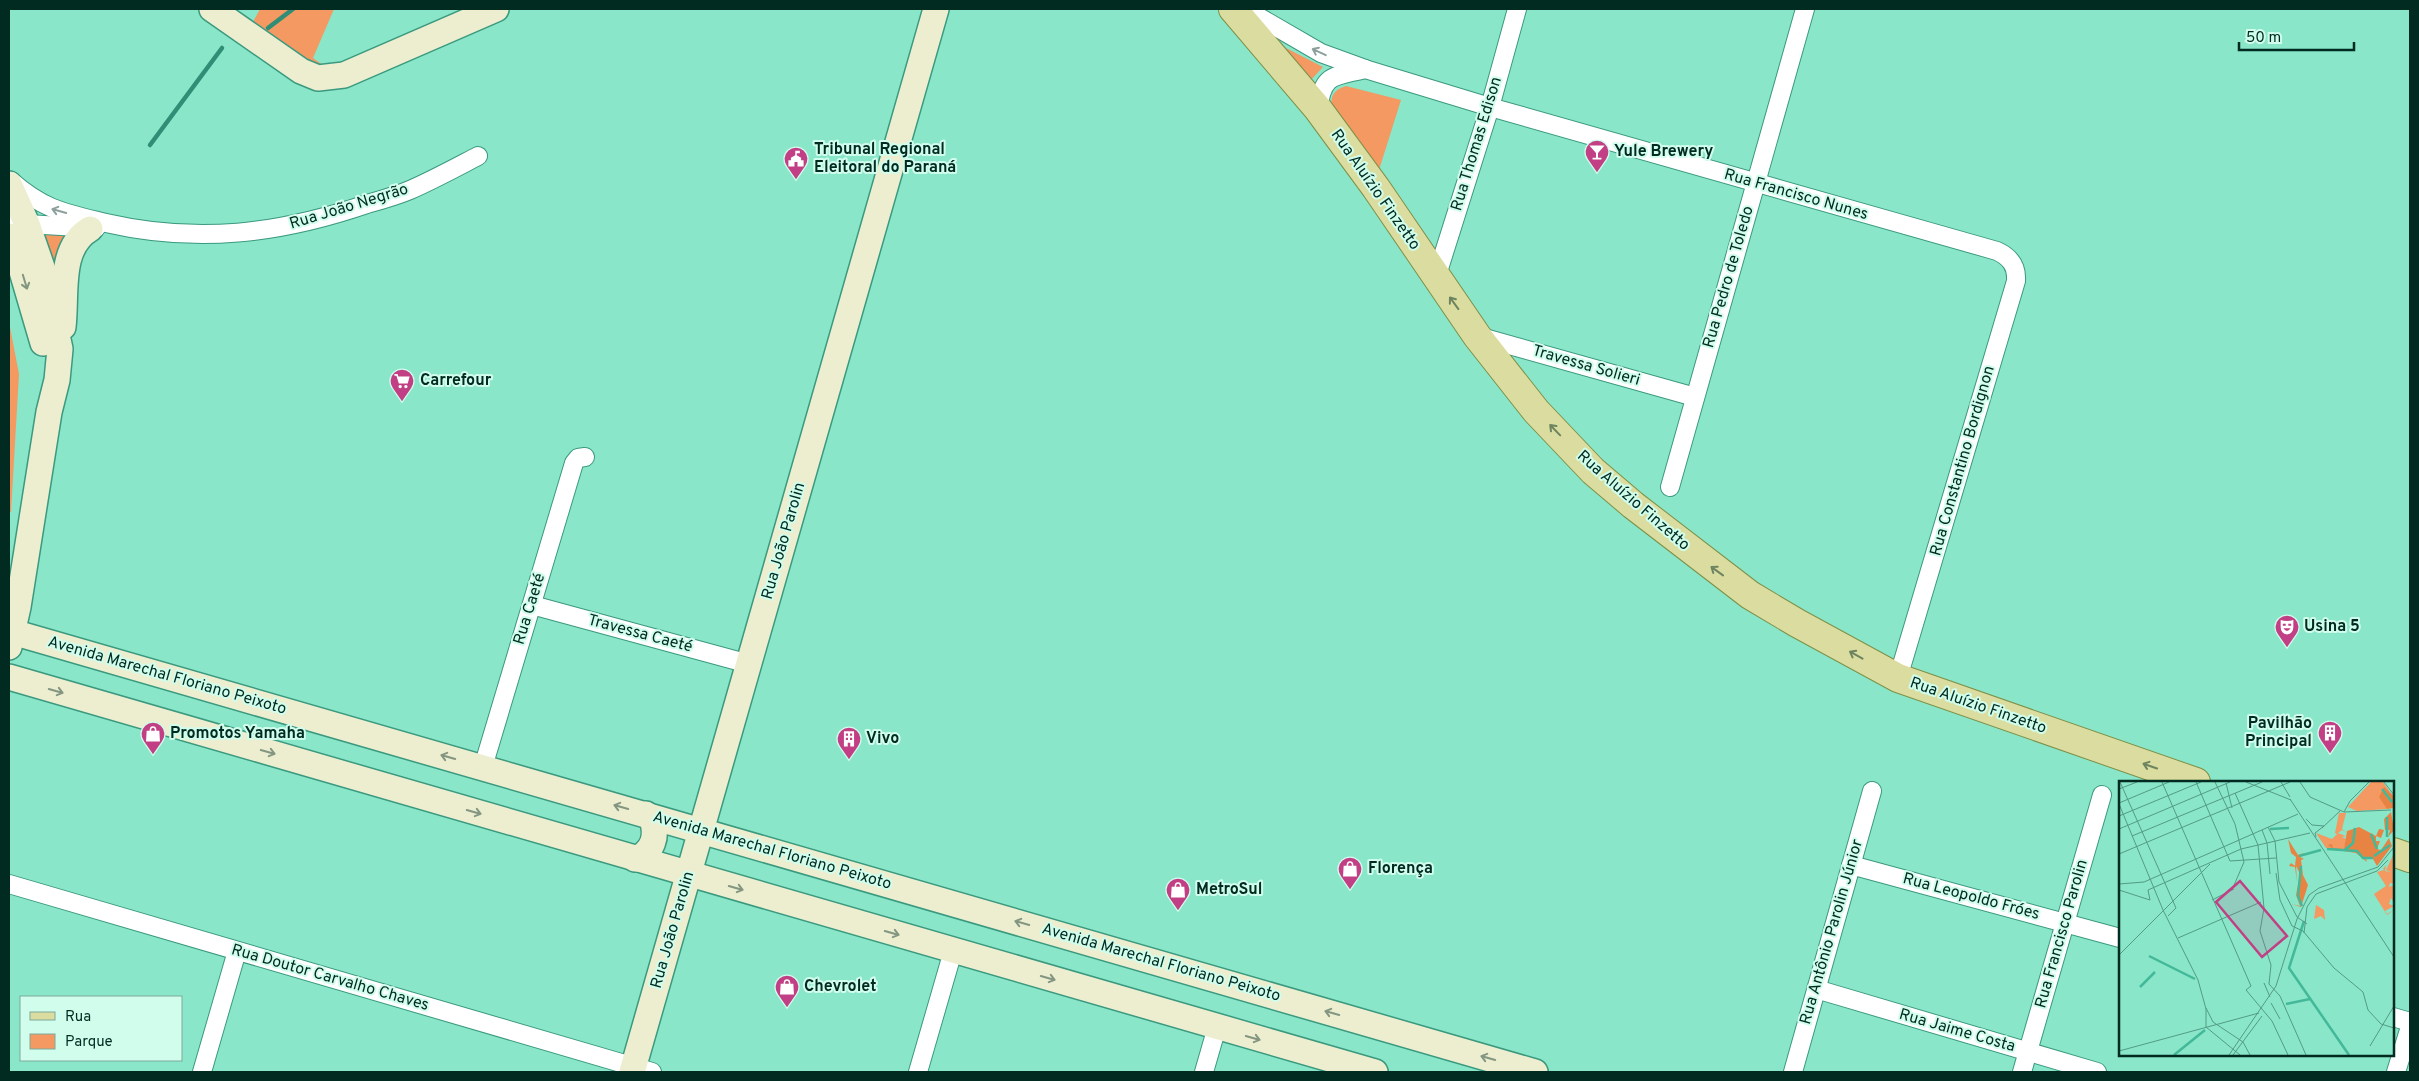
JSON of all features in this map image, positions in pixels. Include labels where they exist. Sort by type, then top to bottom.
[{"type":"main road","name":"Rua Aluízio Finzetto","points":[[1233,9],[1318,109],[1376,188],[1477,336],[1536,411],[1594,470],[1633,505],[1750,595],[1797,624],[1898,678],[2193,781]]},
{"type":"main road","points":[[2394,852],[2410,858]]},
{"type":"street","points":[[212,9],[301,71],[318,78],[344,75],[496,9]]},
{"type":"street","name":"Rua João Parolin","points":[[640,1070],[689,874],[936,9]]},
{"type":"street","name":"Rua Francisco Nunes","points":[[1245,9],[1322,53],[1365,69],[1490,107],[1997,251]]},
{"type":"street","name":"Rua Thomas Edison","points":[[1436,278],[1490,107],[1517,9]]},
{"type":"street","name":"Rua Pedro de Toledo","points":[[1670,487],[1805,9]]},
{"type":"street","points":[[1318,109],[1321,89],[1332,77],[1365,69]]},
{"type":"street","name":"Rua João Negrão","points":[[15,228],[90,229],[124,227],[217,235],[268,231],[320,220],[409,190],[478,156]]},
{"type":"street","name":"Rua João Negrão","points":[[9,180],[31,198],[49,208],[124,227]]},
{"type":"street","points":[[9,184],[21,268],[43,342],[48,377],[49,412]]},
{"type":"street","points":[[15,228],[43,270],[60,349]]},
{"type":"street","points":[[10,637],[49,412],[57,380],[68,257],[72,244],[79,235],[90,229]]},
{"type":"street","name":"Rua Constantino Bordignon","points":[[1898,678],[2016,281],[2013,263],[1997,251]]},
{"type":"street","name":"Travessa Solieri","points":[[1477,336],[1695,397]]},
{"type":"street","name":"Rua Caeté","points":[[483,767],[574,463],[578,458],[584,457]]},
{"type":"street","name":"Travessa Caeté","points":[[532,605],[749,664]]},
{"type":"street","name":"Avenida Marechal Floriano Peixoto","points":[[10,637],[483,767],[1535,1072]]},
{"type":"street","points":[[9,678],[1375,1072]]},
{"type":"street","name":"Rua Antônio Parolin Júnior","points":[[1793,1072],[1872,791]]},
{"type":"street","name":"Rua Francisco Parolin","points":[[2022,1072],[2102,795]]},
{"type":"street","points":[[635,859],[648,851],[655,837],[652,819],[646,814]]},
{"type":"street","name":"Rua Leopoldo Fróes","points":[[1851,865],[2119,938]]},
{"type":"street","name":"Rua Doutor Carvalho Chaves","points":[[9,884],[640,1070]]},
{"type":"street","points":[[202,1072],[237,951]]},
{"type":"street","points":[[918,1072],[953,951]]},
{"type":"street","name":"Rua Jaime Costa","points":[[1816,989],[2097,1072]]},
{"type":"street","points":[[2394,1017],[2410,1022]]},
{"type":"street","points":[[1204,1072],[1217,1027]]},
{"type":"street","points":[[2396,1072],[2410,1027]]},
{"type":"green space","points":[[260,9],[334,9],[313,58],[330,70],[318,72],[256,32],[254,20]]},
{"type":"green space","points":[[1284,47],[1323,67],[1310,81]]},
{"type":"green space","points":[[1346,86],[1401,100],[1379,170],[1333,110],[1333,95]]},
{"type":"green space","points":[[67,233],[61,301],[41,234]]},
{"type":"green space","points":[[9,322],[19,374],[11,512],[9,513]]},
{"type":"waterway","points":[[268,28],[293,9]]},
{"type":"waterway","points":[[150,145],[222,48]]},
{"type":"place","name":"Yule Brewery","points":[[1597,173]]},
{"type":"place","name":"Tribunal Regional Eleitoral do Paraná","points":[[796,180]]},
{"type":"place","name":"Carrefour","points":[[402,402]]},
{"type":"place","name":"Usina 5","points":[[2287,648]]},
{"type":"place","name":"Pavilhão Principal","points":[[2330,754]]},
{"type":"place","name":"Promotos Yamaha","points":[[153,755]]},
{"type":"place","name":"Vivo","points":[[849,760]]},
{"type":"place","name":"Florença","points":[[1350,890]]},
{"type":"place","name":"MetroSul","points":[[1178,911]]},
{"type":"place","name":"Chevrolet","points":[[787,1008]]}]
